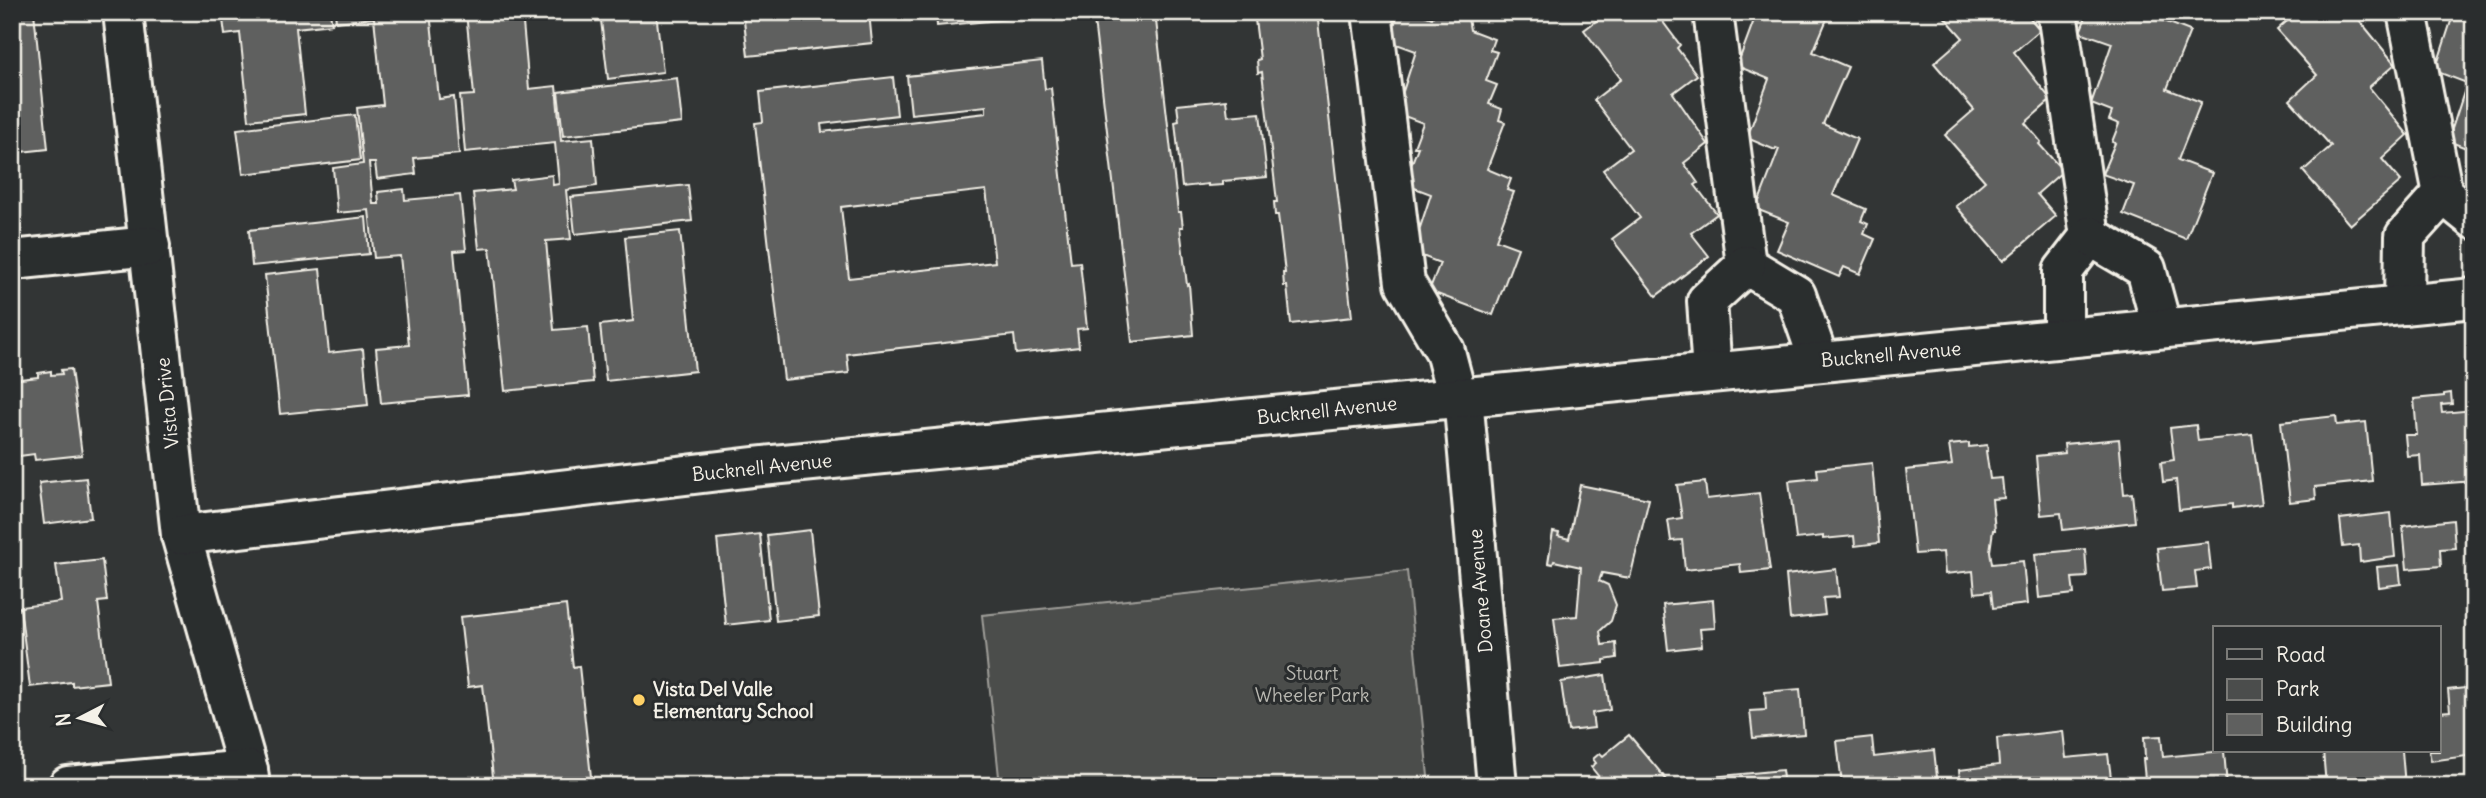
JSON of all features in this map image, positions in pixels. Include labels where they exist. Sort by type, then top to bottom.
[{"type":"street","name":"Vista Drive","points":[[123,12],[181,536],[249,778]]},
{"type":"street","name":"Doane Avenue","points":[[1372,12],[1405,283],[1445,351],[1460,397],[1497,786]]},
{"type":"street","points":[[1713,12],[1745,265]]},
{"type":"street","points":[[2057,12],[2090,236],[2063,271],[2063,338]]},
{"type":"street","points":[[2407,12],[2443,194],[2474,219]]},
{"type":"street","points":[[2404,304],[2405,236],[2443,194]]},
{"type":"street","points":[[2090,236],[2146,269],[2162,328]]},
{"type":"street","points":[[12,260],[150,246]]},
{"type":"street","points":[[1745,265],[1796,295],[1819,361]]},
{"type":"street","points":[[1712,372],[1707,301],[1745,265]]},
{"type":"street","name":"Bucknell Avenue","points":[[181,536],[753,467],[2474,298]]},
{"type":"street","points":[[68,786],[249,778]]},
{"type":"green space","name":"Stuart Wheeler Park","points":[[1407,571],[1429,786],[1000,786],[982,615]]},
{"type":"building","points":[[12,12],[34,12],[48,149],[12,153]]},
{"type":"building","points":[[222,12],[330,12],[332,24],[296,28],[305,114],[249,120],[240,33],[225,35]]},
{"type":"building","points":[[335,12],[430,12],[439,99],[454,97],[459,154],[414,158],[416,174],[377,179],[375,163],[369,163],[373,204],[379,204],[378,192],[404,189],[405,200],[460,195],[466,250],[454,251],[468,395],[381,403],[376,348],[409,345],[400,256],[374,258],[369,210],[337,213],[333,168],[363,164],[357,108],[383,105],[374,18],[336,22]]},
{"type":"building","points":[[466,12],[522,12],[529,89],[556,86],[561,141],[593,138],[597,186],[566,190],[571,239],[546,241],[554,330],[588,327],[593,382],[505,391],[490,248],[479,249],[473,193],[513,189],[511,180],[552,175],[553,185],[559,184],[555,143],[465,152],[460,96],[474,95]]},
{"type":"building","points":[[600,12],[656,12],[663,72],[608,79]]},
{"type":"building","points":[[743,12],[869,12],[872,43],[748,56]]},
{"type":"building","points":[[931,12],[1041,12],[1042,16],[937,26],[936,13]]},
{"type":"building","points":[[1093,12],[1155,12],[1178,212],[1181,212],[1183,227],[1180,227],[1187,285],[1189,284],[1193,335],[1132,342]]},
{"type":"building","points":[[1254,12],[1317,12],[1352,317],[1291,324],[1287,286],[1284,286],[1278,215],[1275,215],[1274,202],[1277,202],[1262,72],[1258,73],[1257,60],[1260,59]]},
{"type":"building","points":[[1399,12],[1416,12],[1432,18],[1435,12],[1467,12],[1470,30],[1494,39],[1490,50],[1497,52],[1486,81],[1497,85],[1489,104],[1502,109],[1499,120],[1505,122],[1487,169],[1511,179],[1507,190],[1514,192],[1496,240],[1518,248],[1493,315],[1429,291],[1440,263],[1412,252],[1431,194],[1404,184],[1418,147],[1414,147],[1423,123],[1396,113],[1416,51],[1388,41]]},
{"type":"building","points":[[1608,12],[1676,12],[1663,22],[1680,45],[1677,48],[1697,75],[1673,93],[1708,144],[1684,163],[1698,183],[1695,185],[1717,214],[1691,233],[1709,256],[1656,296],[1612,239],[1640,218],[1603,170],[1631,149],[1594,100],[1621,79],[1584,30]]},
{"type":"building","points":[[1757,12],[1830,12],[1813,52],[1848,67],[1823,124],[1857,139],[1833,195],[1866,209],[1861,221],[1868,224],[1864,234],[1875,239],[1860,274],[1844,267],[1839,277],[1777,250],[1789,222],[1756,209],[1779,149],[1775,150],[1747,138],[1769,79],[1737,66]]},
{"type":"building","points":[[1940,12],[2025,12],[2040,30],[2014,52],[2051,100],[2025,123],[2063,171],[2037,194],[2056,216],[2003,261],[1956,206],[1985,181],[1945,135],[1974,110],[1934,63],[1963,38]]},
{"type":"building","points":[[2088,12],[2158,12],[2156,18],[2190,31],[2167,89],[2201,102],[2178,160],[2212,173],[2186,239],[2123,214],[2134,185],[2102,174],[2115,143],[2112,142],[2119,124],[2109,120],[2112,112],[2091,104],[2112,43],[2080,32]]},
{"type":"building","points":[[2297,12],[2360,12],[2356,16],[2395,64],[2369,87],[2408,135],[2382,159],[2401,181],[2350,225],[2303,171],[2331,146],[2290,100],[2317,75],[2277,30]]},
{"type":"building","points":[[2454,12],[2474,12],[2474,151],[2448,141],[2467,83],[2435,71]]},
{"type":"building","points":[[1042,61],[1045,89],[1051,88],[1071,263],[1080,262],[1087,328],[1077,329],[1079,347],[1016,354],[1014,335],[847,354],[849,373],[784,380],[755,123],[763,122],[760,92],[893,77],[897,115],[821,124],[822,132],[986,113],[986,106],[911,114],[907,76]],"holes":[[[986,190],[995,262],[849,278],[841,207]]]},
{"type":"building","points":[[677,78],[682,123],[563,136],[558,92]]},
{"type":"building","points":[[1226,100],[1228,116],[1260,113],[1267,177],[1223,181],[1223,185],[1182,187],[1175,122],[1179,121],[1177,105]]},
{"type":"building","points":[[355,115],[360,160],[243,174],[237,129]]},
{"type":"building","points":[[688,185],[692,221],[575,234],[571,197]]},
{"type":"building","points":[[366,217],[369,254],[252,266],[249,230]]},
{"type":"building","points":[[680,231],[695,371],[606,381],[600,325],[633,321],[625,237]]},
{"type":"building","points":[[320,269],[329,353],[363,349],[368,405],[280,414],[265,275]]},
{"type":"building","points":[[71,369],[82,455],[35,460],[34,454],[12,457],[12,380],[38,377],[38,373],[51,371],[51,375],[62,374],[61,370]]},
{"type":"building","points":[[2451,393],[2452,404],[2441,405],[2442,413],[2474,410],[2474,481],[2422,485],[2420,455],[2407,456],[2405,435],[2417,435],[2414,399]]},
{"type":"building","points":[[2336,416],[2337,425],[2366,422],[2372,481],[2315,487],[2316,499],[2290,502],[2281,422]]},
{"type":"building","points":[[2196,425],[2198,441],[2252,435],[2262,504],[2232,508],[2232,504],[2179,510],[2176,480],[2163,482],[2161,462],[2174,460],[2170,428]]},
{"type":"building","points":[[2119,439],[2124,494],[2132,493],[2135,522],[2063,530],[2061,513],[2041,515],[2036,456],[2065,453],[2064,444]]},
{"type":"building","points":[[1969,443],[1969,447],[1987,445],[1990,479],[2002,478],[2004,498],[1992,499],[1995,530],[1990,551],[1992,564],[2023,561],[2027,604],[1993,608],[1991,591],[1975,593],[1973,571],[1945,574],[1943,552],[1915,554],[1906,470],[1952,465],[1949,445]]},
{"type":"building","points":[[1872,463],[1879,543],[1855,546],[1854,536],[1796,539],[1789,481],[1818,478],[1817,469]]},
{"type":"building","points":[[86,478],[91,518],[44,524],[39,483]]},
{"type":"building","points":[[1705,482],[1707,499],[1759,493],[1770,570],[1741,573],[1740,564],[1685,570],[1682,540],[1671,541],[1668,520],[1682,518],[1677,485]]},
{"type":"building","points":[[1580,485],[1649,499],[1630,578],[1602,573],[1599,581],[1608,585],[1616,605],[1611,621],[1600,631],[1602,645],[1616,643],[1617,658],[1604,660],[1604,663],[1560,668],[1554,618],[1577,616],[1581,567],[1554,561],[1553,564],[1548,563],[1553,532],[1569,539]]},
{"type":"building","points":[[2391,513],[2395,557],[2360,562],[2359,545],[2343,547],[2340,519]]},
{"type":"building","points":[[2453,520],[2455,548],[2440,549],[2441,566],[2407,569],[2403,526]]},
{"type":"building","points":[[810,530],[819,616],[776,621],[767,535]]},
{"type":"building","points":[[760,534],[769,620],[726,625],[717,539]]},
{"type":"building","points":[[2208,542],[2211,569],[2195,571],[2197,588],[2162,591],[2157,548]]},
{"type":"building","points":[[2085,549],[2087,577],[2072,578],[2074,594],[2039,598],[2035,554]]},
{"type":"building","points":[[102,560],[107,601],[98,602],[108,682],[72,686],[72,682],[30,687],[20,607],[61,602],[56,565]]},
{"type":"building","points":[[2399,565],[2401,584],[2379,587],[2377,567]]},
{"type":"building","points":[[1836,569],[1839,597],[1823,598],[1825,615],[1790,619],[1786,575]]},
{"type":"building","points":[[1713,600],[1715,628],[1700,629],[1702,646],[1668,650],[1663,605]]},
{"type":"building","points":[[566,605],[573,667],[579,666],[592,786],[494,786],[483,685],[468,687],[460,617]]},
{"type":"building","points":[[1605,675],[1610,710],[1592,713],[1594,728],[1568,731],[1561,682]]},
{"type":"building","points":[[2474,687],[2474,755],[2431,761],[2429,752],[2440,752],[2440,712],[2450,711],[2448,690]]},
{"type":"building","points":[[1800,689],[1804,734],[1753,738],[1750,711],[1766,710],[1765,692]]},
{"type":"building","points":[[2063,731],[2066,758],[2108,754],[2112,786],[1961,786],[1959,770],[1999,765],[1997,738]]},
{"type":"building","points":[[1629,735],[1672,786],[1588,786],[1599,777],[1591,767],[1596,763],[1593,759],[1600,753],[1603,756]]},
{"type":"building","points":[[2161,736],[2163,757],[2224,752],[2227,786],[2148,786],[2143,759],[2144,737]]},
{"type":"building","points":[[1872,737],[1874,757],[1934,750],[1938,786],[1842,786],[1837,741]]},
{"type":"building","points":[[2323,752],[2402,752],[2405,786],[2326,786]]},
{"type":"building","points":[[1782,770],[1784,786],[1703,786],[1702,778]]},
{"type":"place","name":"Vista Del Valle Elementary School","points":[[639,700]]}]
